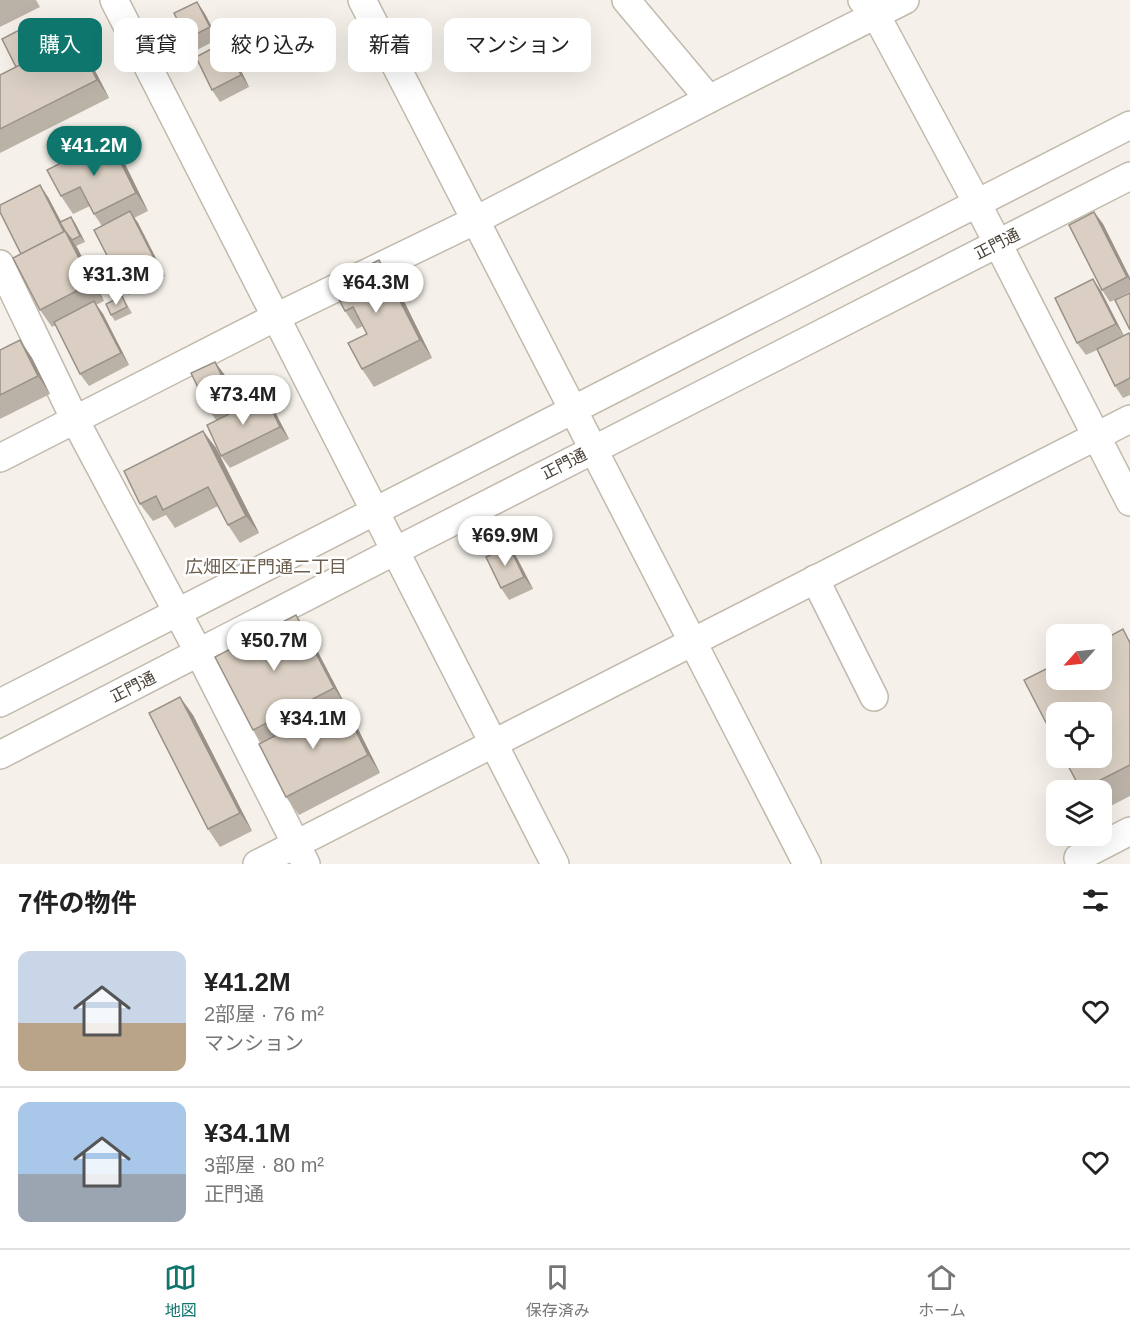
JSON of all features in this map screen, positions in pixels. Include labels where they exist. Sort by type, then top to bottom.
[{"type":"street","points":[[114,0],[555,864]]},
{"type":"street","points":[[362,0],[807,864]]},
{"type":"street","points":[[626,0],[709,99]]},
{"type":"street","points":[[0,458],[276,317],[474,221],[709,99],[869,7],[905,0]]},
{"type":"street","points":[[869,7],[977,203],[1130,502]]},
{"type":"street","points":[[0,703],[1130,125]]},
{"type":"street","name":"正門通","points":[[0,754],[1130,176]]},
{"type":"street","points":[[0,264],[75,420],[199,653],[301,854]]},
{"type":"street","points":[[257,864],[301,854],[493,743],[1130,420]]},
{"type":"street","points":[[815,579],[873,697]]},
{"type":"street","points":[[1078,858],[1130,831]]},
{"type":"building","points":[[197,2],[210,27],[198,33],[198,18],[176,18],[174,13]]},
{"type":"building","points":[[18,31],[18,66],[16,67],[2,39]]},
{"type":"building","points":[[210,50],[210,72],[239,72],[241,75],[212,90],[198,61],[198,56]]},
{"type":"building","points":[[18,66],[18,72],[93,72],[97,80],[0,129],[0,75]]},
{"type":"building","points":[[109,139],[136,193],[94,214],[80,187],[61,196],[47,170]]},
{"type":"building","points":[[40,185],[64,232],[21,254],[0,212],[0,205]]},
{"type":"building","points":[[130,211],[157,264],[121,283],[94,230]]},
{"type":"building","points":[[1094,212],[1127,277],[1102,290],[1069,225]]},
{"type":"building","points":[[71,217],[80,236],[72,240],[60,222]]},
{"type":"building","points":[[65,231],[92,283],[40,310],[13,258]]},
{"type":"building","points":[[379,260],[420,340],[362,369],[348,343],[367,334],[353,307],[345,311],[331,284]]},
{"type":"building","points":[[1093,279],[1116,324],[1077,343],[1055,298]]},
{"type":"building","points":[[1130,293],[1130,330],[1115,300]]},
{"type":"building","points":[[122,296],[127,307],[111,315],[106,304]]},
{"type":"building","points":[[94,301],[121,353],[80,374],[54,322]]},
{"type":"building","points":[[1129,333],[1130,378],[1115,386],[1097,349]]},
{"type":"building","points":[[20,340],[38,376],[0,395],[0,350]]},
{"type":"building","points":[[215,362],[233,399],[209,410],[191,373]]},
{"type":"building","points":[[265,396],[280,427],[221,456],[207,425]]},
{"type":"building","points":[[203,431],[246,516],[228,525],[208,487],[163,510],[156,496],[140,504],[124,471]]},
{"type":"building","points":[[509,546],[524,577],[501,588],[486,557]]},
{"type":"building","points":[[296,615],[334,688],[253,730],[215,657]]},
{"type":"building","points":[[1123,629],[1130,643],[1130,765],[1101,780],[1076,780],[1069,768],[1112,768],[1112,702],[1046,702],[1046,723],[1024,680],[1046,669],[1046,690],[1112,690],[1112,635]]},
{"type":"building","points":[[180,697],[240,813],[208,829],[149,713]]},
{"type":"building","points":[[341,702],[368,755],[286,797],[259,744]]},
{"type":"district","name":"広畑区正門通二丁目","points":[[266,567]]}]
